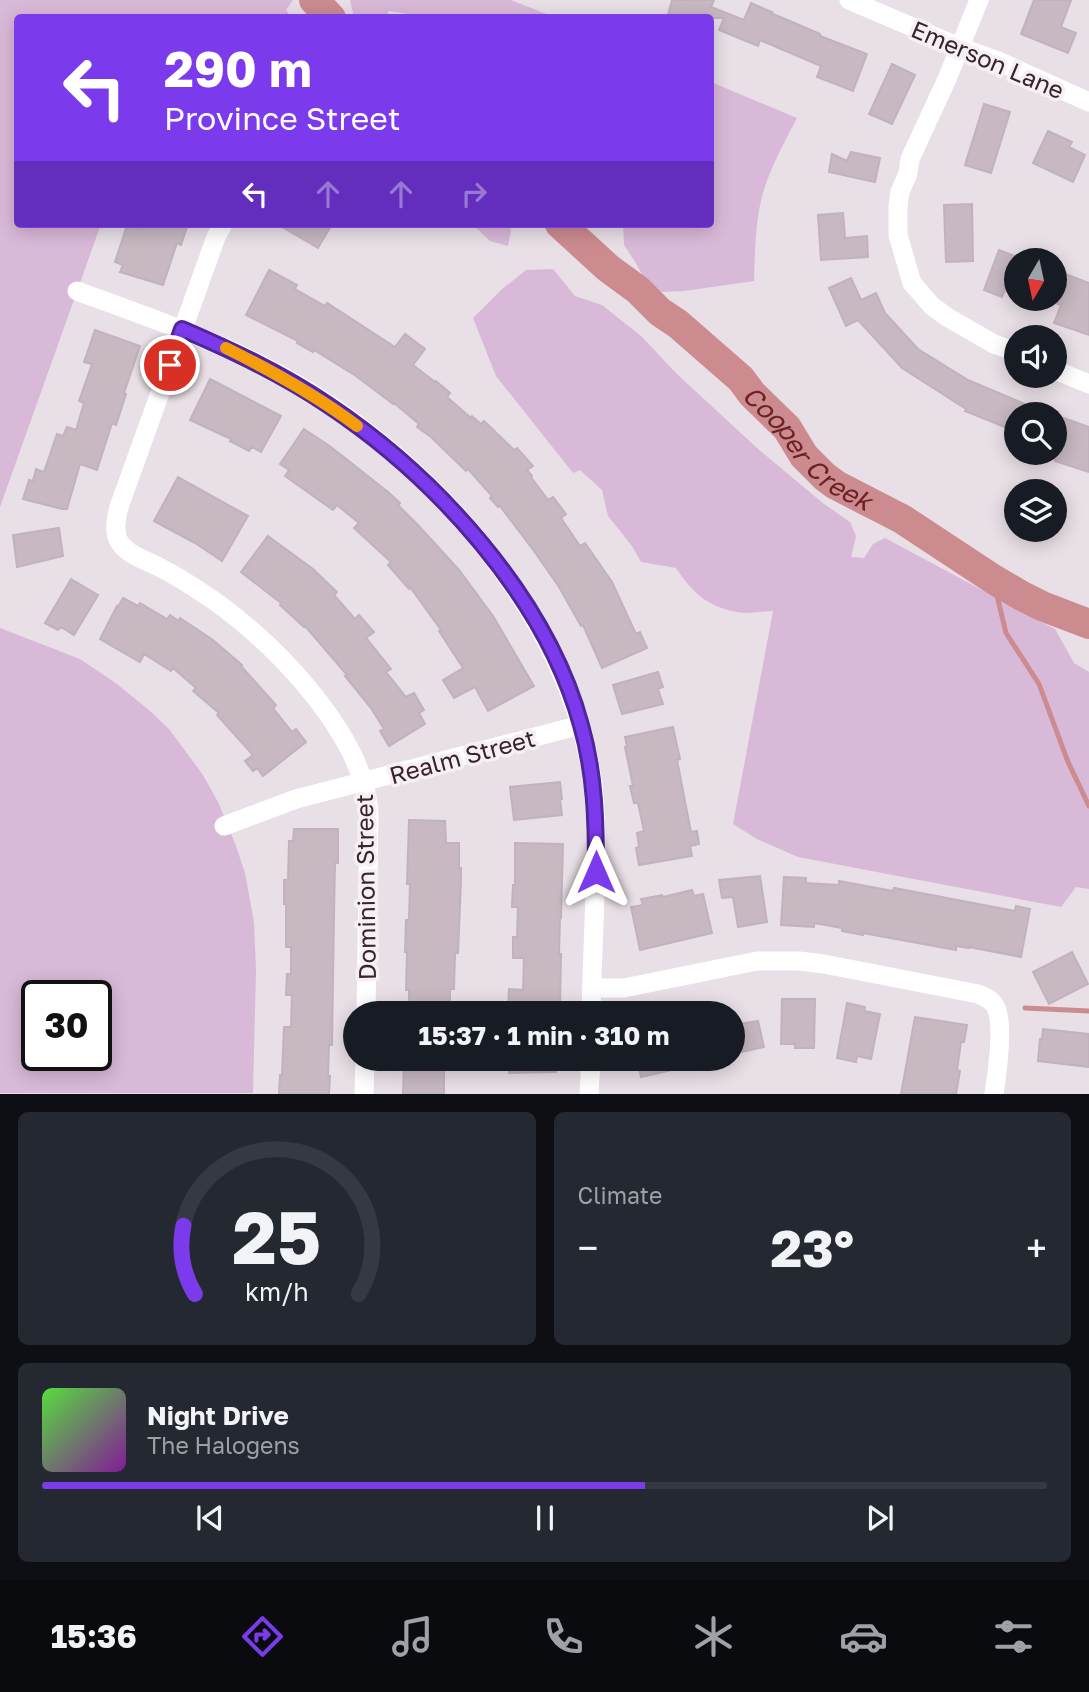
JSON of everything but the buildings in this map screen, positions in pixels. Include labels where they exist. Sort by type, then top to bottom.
[{"type":"street","name":"Emerson Lane","points":[[849,0],[998,61],[1089,102]]},
{"type":"street","points":[[979,0],[910,159],[908,173],[900,192],[898,235],[912,283],[932,306],[1004,347]]},
{"type":"street","points":[[182,329],[221,228]]},
{"type":"street","points":[[76,291],[225,347],[278,374],[328,405],[383,445],[432,490],[501,568],[559,665],[581,725],[594,787],[596,825],[591,1001]]},
{"type":"street","name":"Dominion Street","points":[[182,329],[119,507],[116,536],[127,551],[198,590],[233,613],[265,642],[298,676],[324,710],[358,766],[369,803],[366,1001]]},
{"type":"street","points":[[1067,375],[1089,384]]},
{"type":"street","name":"Realm Street","points":[[224,826],[296,799],[581,725]]},
{"type":"street","points":[[592,988],[624,988],[757,961],[778,960],[824,964],[978,994],[992,1002],[999,1016],[994,1094]]},
{"type":"street","points":[[364,1094],[365,1071]]},
{"type":"street","points":[[589,1094],[590,1071]]},
{"type":"shaded area","points":[[0,0],[293,0],[286,10],[289,14],[14,14],[14,228],[100,228],[0,507]]},
{"type":"shaded area","points":[[350,0],[511,0],[546,14],[408,14],[389,11],[388,14],[353,14]]},
{"type":"shaded area","points":[[714,83],[797,118],[774,164],[760,204],[754,281],[662,292],[646,282],[624,245],[623,228],[714,228]]},
{"type":"shaded area","points":[[476,228],[511,230],[508,246],[490,241]]},
{"type":"shaded area","points":[[553,269],[575,296],[602,305],[641,336],[677,374],[757,448],[824,504],[850,522],[856,536],[851,557],[864,558],[873,544],[885,538],[1055,629],[1074,663],[1089,672],[1089,889],[1076,887],[1061,907],[798,857],[757,839],[733,824],[773,611],[745,613],[722,608],[696,593],[676,568],[641,562],[608,516],[602,490],[580,470],[573,473],[496,376],[473,318],[526,270]]},
{"type":"shaded area","points":[[0,628],[80,659],[117,684],[169,729],[203,775],[219,804],[245,873],[254,922],[256,970],[253,1093],[0,1093]]},
{"type":"waterway","name":"Cooper Creek","points":[[314,0],[327,14]]},
{"type":"waterway","name":"Cooper Creek","points":[[564,228],[741,379],[752,394],[787,428],[804,456],[825,477],[902,519],[1022,596],[1089,624]]},
{"type":"waterway","points":[[993,579],[1006,633],[1039,684],[1068,762],[1089,806]]},
{"type":"waterway","points":[[1025,1008],[1089,1011]]},
{"type":"slow traffic","points":[[226,348],[278,374],[357,426]]},
{"type":"route","points":[[170,365],[182,329],[278,374],[328,405],[383,445],[432,490],[475,537],[501,568],[542,633],[572,696],[586,744],[594,787],[596,872]]}]
